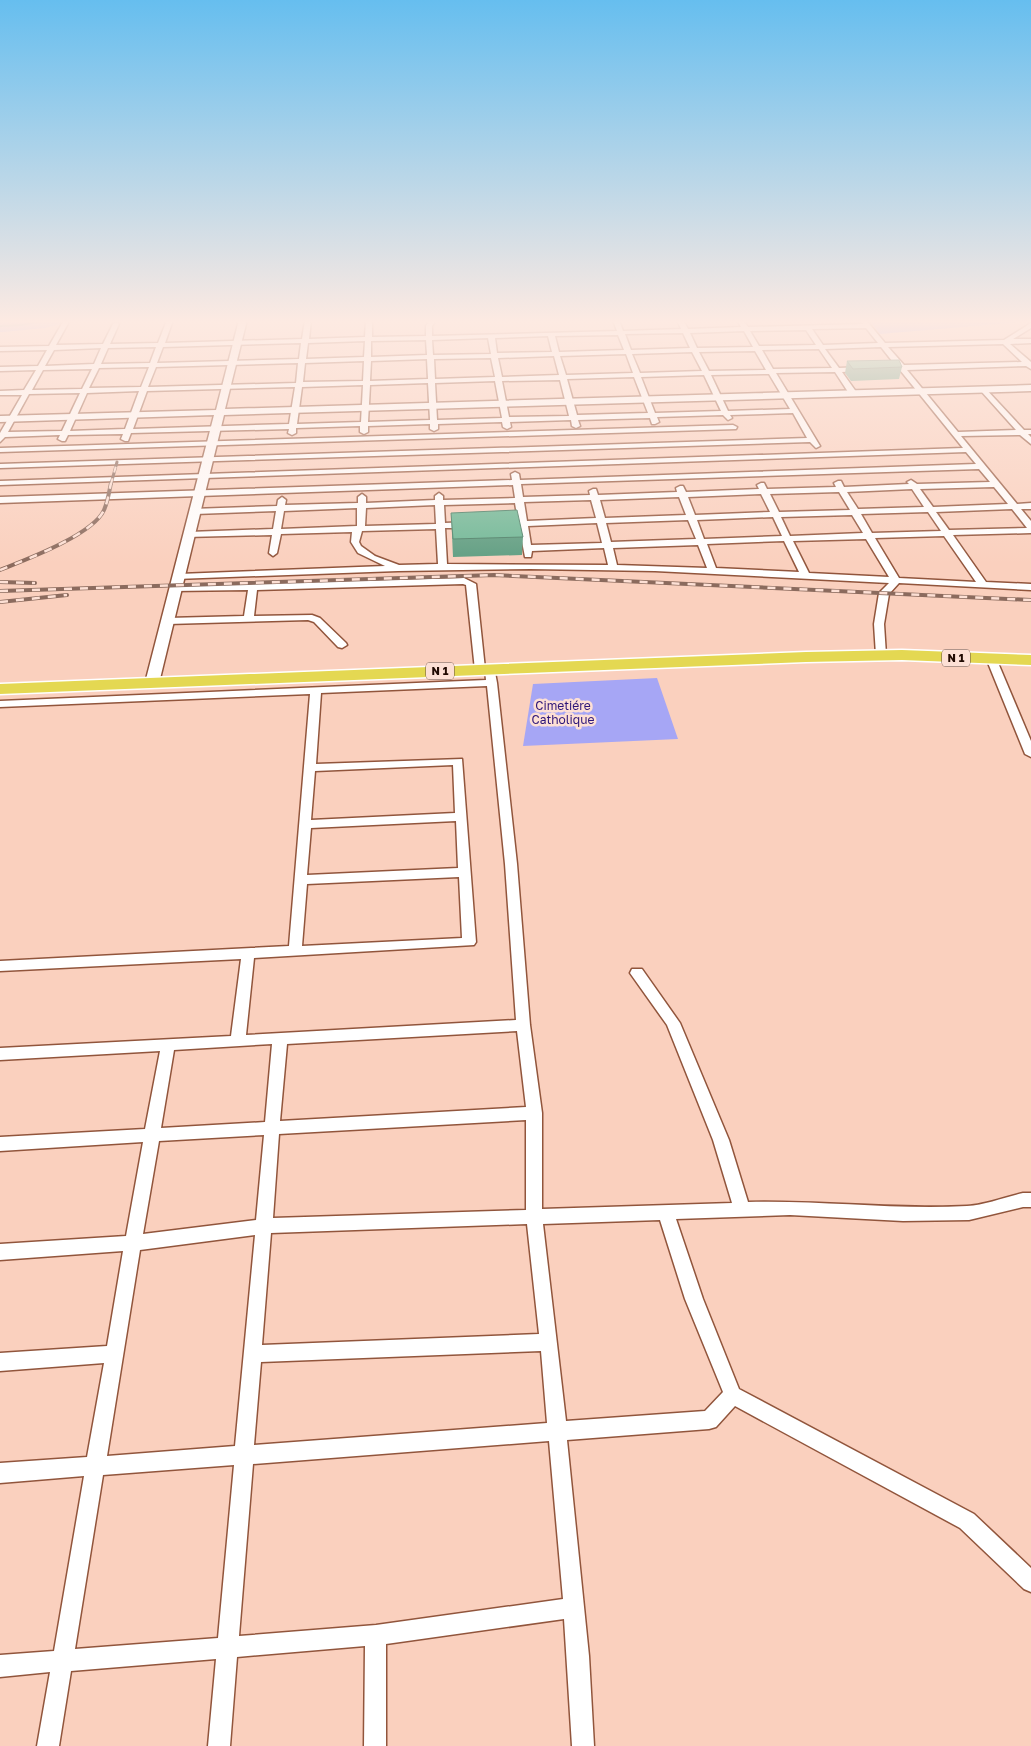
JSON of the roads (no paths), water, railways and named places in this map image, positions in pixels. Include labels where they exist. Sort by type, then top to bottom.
[{"type":"highway","name":"N 1","points":[[0,690],[152,683],[487,674],[881,655],[1031,660]]},
{"type":"street","points":[[1,437],[21,401]]},
{"type":"street","points":[[35,499],[80,401]]},
{"type":"street","points":[[116,462],[139,401]]},
{"type":"street","points":[[152,683],[223,401]]},
{"type":"street","points":[[273,553],[278,532],[296,401]]},
{"type":"street","points":[[365,401],[362,505],[359,529],[355,542],[364,554],[398,568]]},
{"type":"street","points":[[433,401],[443,567]]},
{"type":"street","points":[[0,419],[589,401]]},
{"type":"street","points":[[647,401],[712,572]]},
{"type":"street","points":[[720,401],[806,577]]},
{"type":"street","points":[[790,401],[896,581]]},
{"type":"street","points":[[930,401],[1031,529]]},
{"type":"street","points":[[996,401],[1027,432],[1031,442]]},
{"type":"street","points":[[569,402],[614,569]]},
{"type":"street","points":[[503,404],[530,566]]},
{"type":"street","points":[[1,437],[65,433],[795,411]]},
{"type":"street","points":[[0,450],[733,427]]},
{"type":"street","points":[[956,434],[1027,432]]},
{"type":"street","points":[[0,466],[812,440]]},
{"type":"street","points":[[0,483],[969,450]]},
{"type":"street","points":[[891,453],[983,585]]},
{"type":"street","points":[[0,500],[982,466]]},
{"type":"street","points":[[195,510],[996,484]]},
{"type":"street","points":[[496,524],[1031,506]]},
{"type":"street","points":[[189,535],[477,525]]},
{"type":"street","points":[[527,548],[1031,529]]},
{"type":"street","points":[[179,577],[398,568],[530,566],[712,572],[1031,587]]},
{"type":"street","points":[[176,589],[464,581],[471,584],[487,674],[511,864],[523,1025],[534,1113],[534,1218],[549,1342],[578,1656],[583,1746]]},
{"type":"street","points":[[881,655],[879,624],[884,593],[896,581]]},
{"type":"street","points":[[249,618],[253,586]]},
{"type":"street","points":[[168,620],[294,616],[313,618],[342,645]]},
{"type":"street","points":[[991,658],[1031,754]]},
{"type":"street","points":[[0,704],[316,690],[487,674]]},
{"type":"street","points":[[296,950],[316,690]]},
{"type":"street","points":[[0,966],[469,942],[458,761],[310,768]]},
{"type":"street","points":[[306,824],[461,817]]},
{"type":"street","points":[[301,880],[464,872]]},
{"type":"street","points":[[238,1041],[248,953]]},
{"type":"street","points":[[637,973],[673,1023],[721,1140],[742,1210]]},
{"type":"street","points":[[0,1054],[523,1025]]},
{"type":"street","points":[[218,1746],[280,1038]]},
{"type":"street","points":[[48,1746],[168,1044]]},
{"type":"street","points":[[0,1144],[534,1113]]},
{"type":"street","points":[[0,1252],[133,1242],[264,1226],[790,1208],[903,1214],[969,1214],[1023,1200],[1031,1200]]},
{"type":"street","points":[[666,1213],[694,1299],[733,1395],[968,1521],[1031,1582]]},
{"type":"street","points":[[253,1354],[549,1342]]},
{"type":"street","points":[[0,1362],[115,1354]]},
{"type":"street","points":[[0,1473],[709,1420],[733,1395]]},
{"type":"street","points":[[0,1666],[376,1635],[573,1608]]},
{"type":"street","points":[[375,1746],[376,1635]]},
{"type":"railway","points":[[111,484],[117,462]]},
{"type":"railway","points":[[0,570],[57,546],[87,529],[104,510],[111,483]]},
{"type":"railway","points":[[0,591],[494,575],[1031,600]]},
{"type":"railway","points":[[0,582],[35,583]]},
{"type":"railway","points":[[0,602],[67,595]]},
{"type":"park label","name":"Cimetiére Catholique","points":[[563,713]]}]
